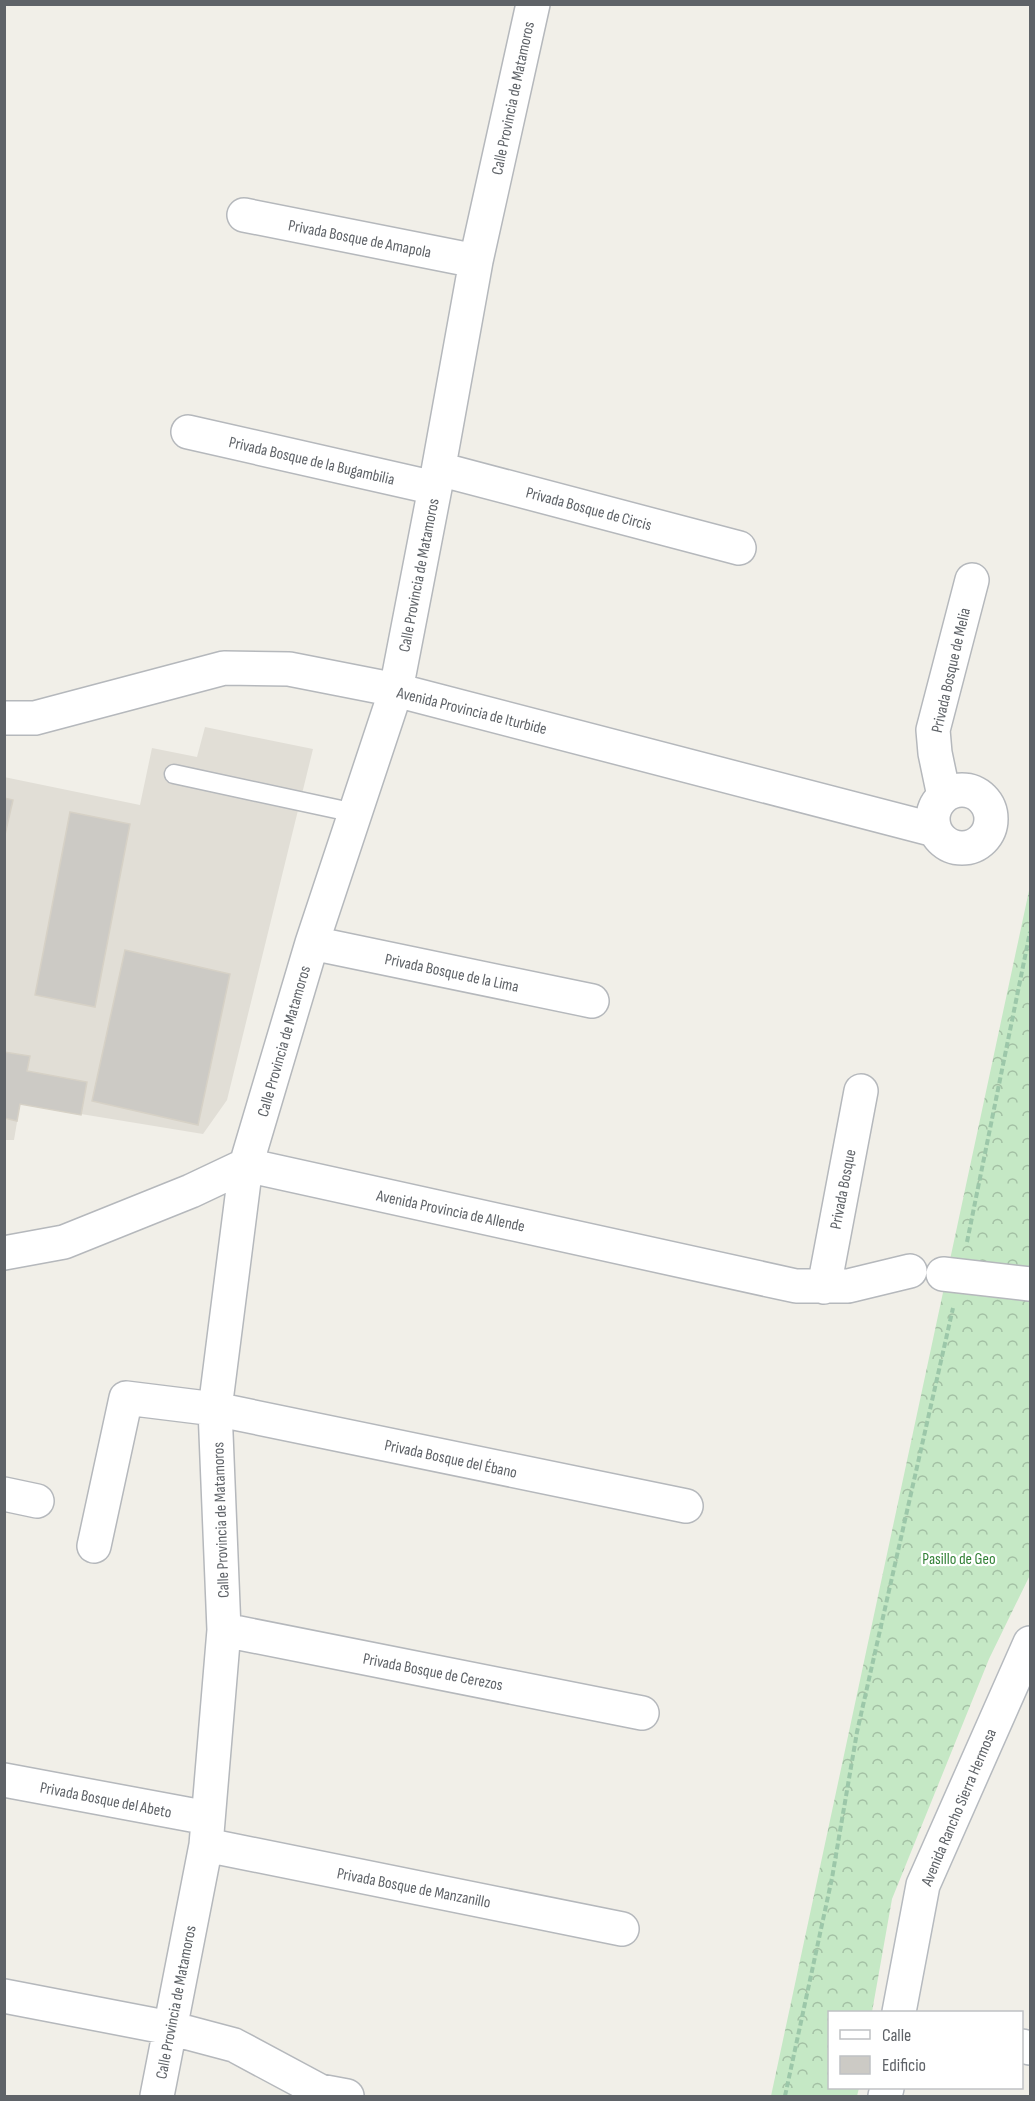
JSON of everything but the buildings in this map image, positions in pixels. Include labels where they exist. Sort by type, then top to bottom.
[{"type":"street","name":"Calle Provincia de Matamoros","points":[[157,2097],[207,1831],[224,1630],[215,1410],[246,1165],[312,942],[396,690],[476,261],[532,4]]},
{"type":"street","name":"Privada Bosque de Amapola","points":[[244,215],[476,261]]},
{"type":"street","name":"Privada Bosque de la Bugambilia","points":[[188,432],[437,478]]},
{"type":"street","name":"Privada Bosque de Circis","points":[[437,478],[739,548]]},
{"type":"street","name":"Privada Bosque de Melia","points":[[944,796],[935,753],[933,730],[972,580]]},
{"type":"street","name":"Avenida Provincia de Iturbide","points":[[4,718],[35,718],[224,668],[289,669],[396,690],[935,830]]},
{"type":"street","points":[[956,790],[969,791],[981,797],[989,807],[991,820],[987,833],[979,843],[967,848],[954,847],[942,840],[935,830],[933,818],[936,806],[944,796],[956,790]]},
{"type":"street","name":"Privada Bosque de la Lima","points":[[312,942],[592,1001]]},
{"type":"street","name":"Privada Bosque","points":[[824,1287],[861,1091]]},
{"type":"street","points":[[4,1253],[64,1242],[191,1191],[246,1165]]},
{"type":"street","name":"Avenida Provincia de Allende","points":[[246,1165],[796,1286],[848,1286],[910,1271]]},
{"type":"street","points":[[951,1275],[1030,1284]]},
{"type":"street","name":"Privada Bosque del Ébano","points":[[94,1546],[126,1398],[215,1410],[686,1506]]},
{"type":"street","points":[[4,1494],[38,1501]]},
{"type":"street","name":"Privada Bosque de Cerezos","points":[[224,1630],[642,1713]]},
{"type":"street","name":"Avenida Rancho Sierra Hermosa","points":[[899,2011],[923,1885],[1030,1643]]},
{"type":"street","name":"Privada Bosque del Abeto","points":[[4,1780],[207,1831]]},
{"type":"street","name":"Privada Bosque de Manzanillo","points":[[207,1831],[622,1929]]},
{"type":"street","points":[[4,1996],[170,2028],[234,2045],[320,2091],[347,2097]]},
{"type":"lane","points":[[174,774],[355,813]]},
{"type":"path","points":[[785,2097],[832,1878],[857,1732],[951,1275],[1030,932]]},
{"type":"shaded area","points":[[205,727],[313,749],[227,1100],[203,1134],[20,1104],[14,1140],[5,1140],[4,777],[140,805],[152,748],[197,757]]},
{"type":"green space","name":"Pasillo de Geo","points":[[1030,886],[1030,1575],[989,1659],[892,1899],[872,2011],[828,2011],[828,2089],[859,2089],[857,2096],[771,2096]]}]
